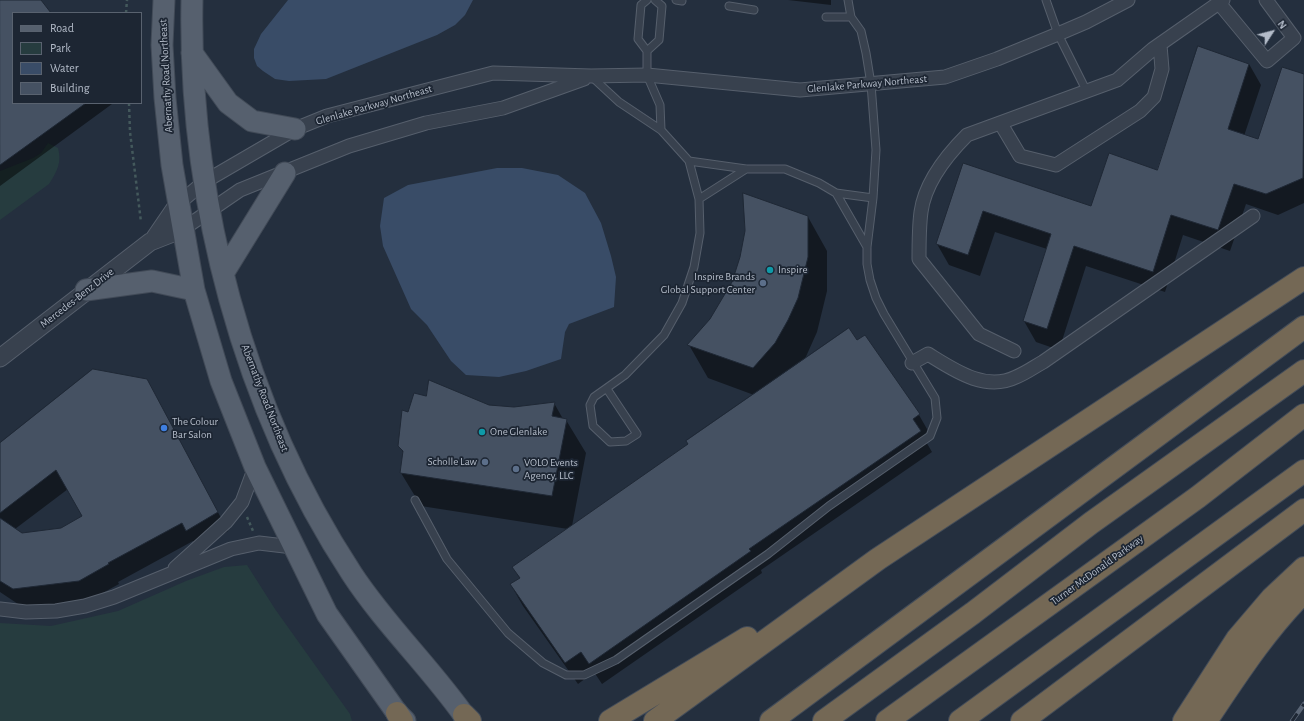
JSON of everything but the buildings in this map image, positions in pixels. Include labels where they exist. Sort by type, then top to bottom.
[{"type":"highway","points":[[610,721],[878,559],[1304,278]]},
{"type":"highway","points":[[771,721],[1304,327]]},
{"type":"highway","points":[[824,721],[972,613],[1091,523],[1304,371]]},
{"type":"highway","name":"Turner McDonald Parkway","points":[[887,721],[1198,497],[1304,415]]},
{"type":"highway","points":[[960,721],[1304,471]]},
{"type":"highway","points":[[1022,721],[1304,510]]},
{"type":"highway","points":[[654,721],[878,559]]},
{"type":"highway","points":[[1184,721],[1236,639],[1272,598],[1304,568]]},
{"type":"highway","points":[[1206,721],[1253,650],[1281,615],[1304,592]]},
{"type":"main road","name":"Abernathy Road Northeast","points":[[164,0],[162,45],[165,98],[172,165],[194,290],[221,381],[255,467],[327,614],[401,718]]},
{"type":"main road","name":"Abernathy Road Northeast","points":[[192,0],[194,96],[204,182],[224,272],[250,365],[263,399],[286,453],[328,535],[353,576],[467,719]]},
{"type":"main road","points":[[192,53],[228,103],[252,121],[295,129]]},
{"type":"main road","points":[[224,272],[285,173]]},
{"type":"main road","points":[[86,290],[152,281],[194,290]]},
{"type":"street","name":"Glenlake Parkway Northeast","points":[[178,204],[204,182],[295,129],[327,116],[493,73],[591,76],[647,75],[800,90],[945,77],[997,59],[1058,34],[1086,22],[1128,0]]},
{"type":"street","points":[[1014,351],[979,334],[919,259],[921,211],[932,178],[950,151],[967,135],[1001,124],[1117,80],[1160,44],[1221,1],[1267,61],[1294,38],[1266,0]]},
{"type":"street","points":[[1001,124],[1020,156],[1056,165],[1140,111],[1154,98],[1162,69],[1160,44]]},
{"type":"street","name":"Glenlake Parkway Northeast","points":[[183,229],[240,190],[349,146],[426,123],[503,108],[591,76]]},
{"type":"street","name":"Mercedes-Benz Drive","points":[[154,239],[178,204]]},
{"type":"street","points":[[912,363],[928,354],[974,380],[996,382],[1015,378],[1043,362],[1252,216]]},
{"type":"street","name":"Mercedes-Benz Drive","points":[[0,358],[86,290],[154,239],[183,229]]},
{"type":"street","points":[[167,575],[226,522],[242,502],[255,467]]},
{"type":"street","points":[[0,609],[26,612],[56,611],[85,606],[114,597],[231,549],[259,543],[293,547]]},
{"type":"lane","points":[[647,0],[641,5],[638,39],[647,51],[647,75],[660,106],[661,130]]},
{"type":"lane","points":[[647,51],[659,40],[662,6],[655,0]]},
{"type":"lane","points":[[415,500],[447,559],[508,633],[543,663],[566,675],[584,675],[623,656],[768,554],[829,506],[930,436],[937,418],[935,398],[912,363],[876,298],[867,264],[867,247],[873,198],[876,150],[871,84],[861,31],[851,17],[848,0]]},
{"type":"lane","points":[[1046,0],[1058,34],[1087,92]]},
{"type":"lane","points":[[729,6],[754,10]]},
{"type":"lane","points":[[826,17],[851,17]]},
{"type":"lane","points":[[591,76],[619,102],[661,130],[689,162],[699,199],[700,233],[698,246],[694,267],[682,303],[664,335],[625,375],[594,397],[590,405],[593,426],[610,442],[626,441],[637,434],[607,388]]},
{"type":"lane","points":[[689,162],[746,169],[785,169],[819,183],[836,193],[873,198]]},
{"type":"lane","points":[[699,199],[746,169]]},
{"type":"lane","points":[[836,193],[867,247]]},
{"type":"path","points":[[126,12],[127,0]]},
{"type":"path","points":[[129,104],[130,132],[141,222]]},
{"type":"path","points":[[246,513],[255,536]]},
{"type":"green space","points":[[48,143],[58,148],[59,153],[58,167],[52,180],[49,184],[0,220],[0,171],[33,158],[41,153]]},
{"type":"green space","points":[[247,565],[275,609],[350,714],[352,721],[0,721],[0,623],[51,626],[118,611],[186,581],[224,567]]},
{"type":"water","points":[[288,0],[473,0],[465,15],[455,25],[437,35],[326,79],[289,81],[275,79],[257,66],[254,58],[254,49],[261,34]]},
{"type":"water","points":[[497,168],[522,168],[558,175],[585,193],[601,223],[611,256],[616,277],[614,307],[569,324],[565,332],[561,359],[526,371],[499,377],[466,375],[451,361],[427,325],[411,309],[383,246],[380,226],[384,198],[408,185]]},
{"type":"railway","points":[[1292,721],[1304,704]]},
{"type":"place","name":"Inspire","points":[[770,270]]},
{"type":"place","name":"Inspire Brands Global Support Center","points":[[763,283]]},
{"type":"place","name":"The Colour Bar Salon","points":[[164,428]]},
{"type":"place","name":"One Glenlake","points":[[482,432]]},
{"type":"place","name":"Scholle Law","points":[[485,462]]},
{"type":"place","name":"VOLO Events Agency, LLC","points":[[516,469]]}]
